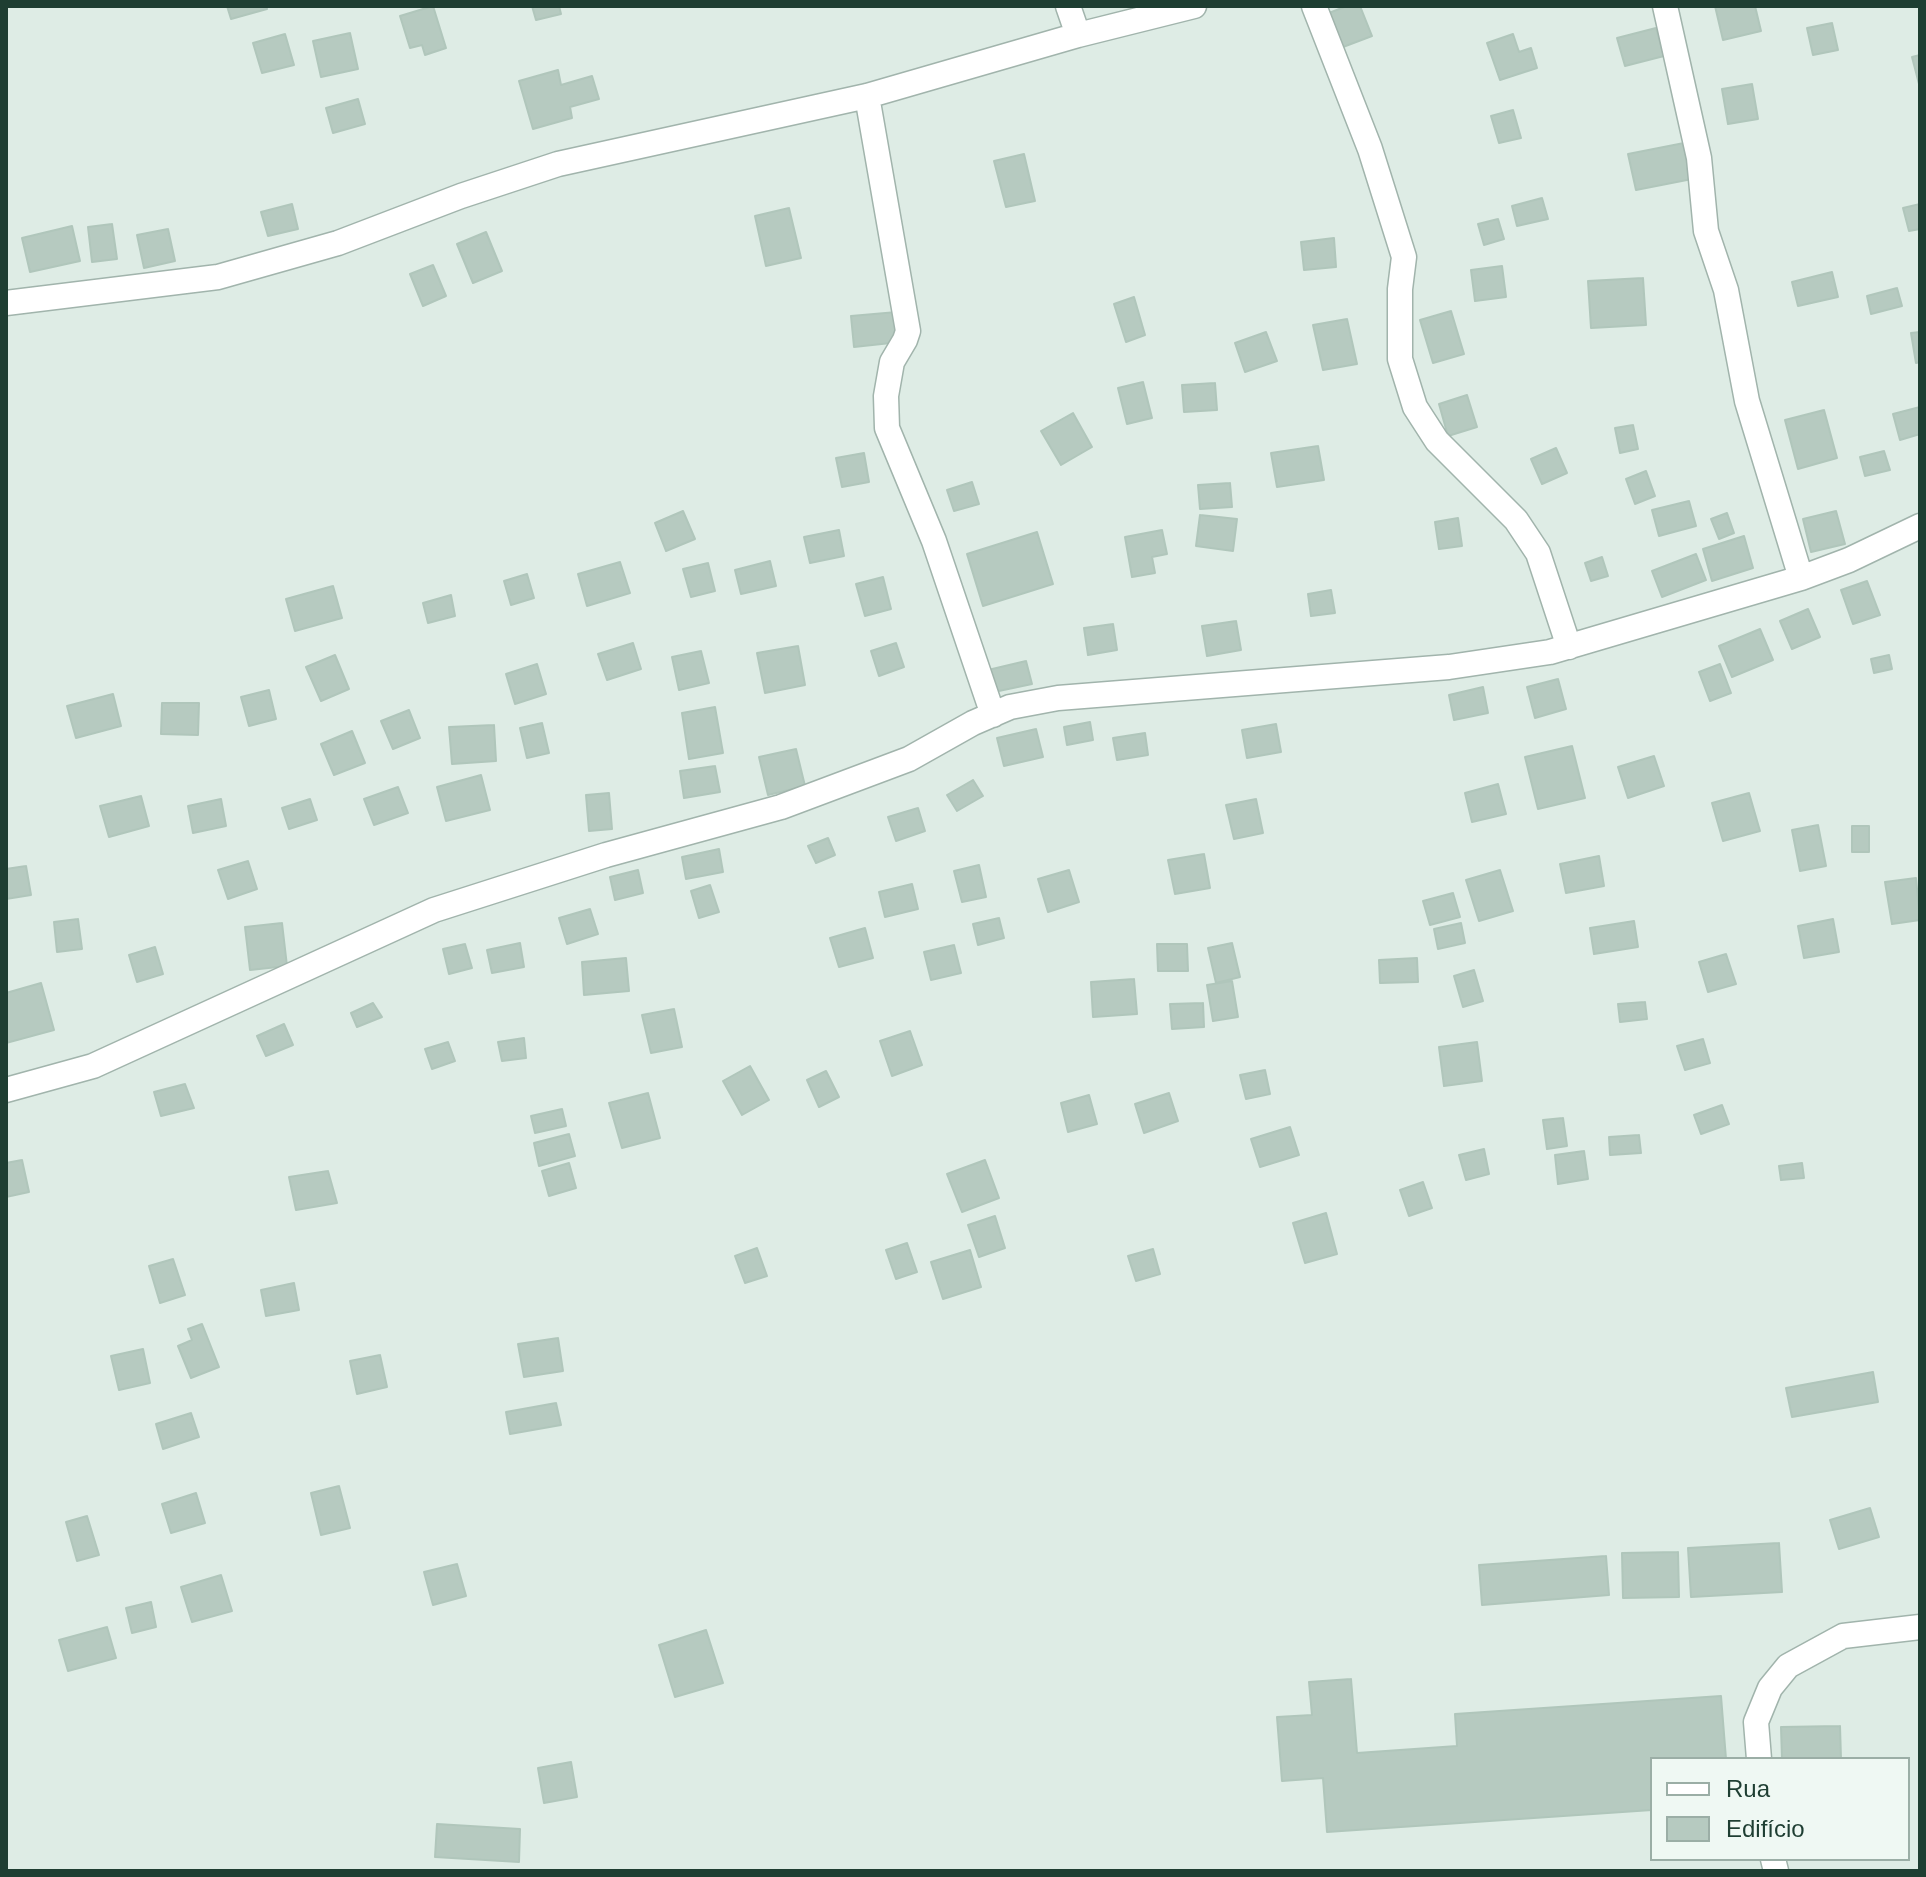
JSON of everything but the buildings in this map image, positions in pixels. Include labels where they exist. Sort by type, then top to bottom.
[{"type":"street","points":[[1068,6],[1078,35]]},
{"type":"street","points":[[6,303],[218,277],[338,243],[461,196],[558,164],[867,96],[1078,35],[1194,6]]},
{"type":"street","points":[[1314,6],[1370,149],[1404,257],[1400,289],[1400,359],[1415,407],[1437,441],[1516,520],[1538,553],[1569,647]]},
{"type":"street","points":[[1665,6],[1699,158],[1706,231],[1726,290],[1747,401],[1801,578]]},
{"type":"street","points":[[867,96],[908,331],[892,362],[886,396],[887,428],[934,541],[993,715]]},
{"type":"street","points":[[6,1090],[93,1066],[434,910],[606,855],[781,807],[909,759],[1010,707],[1058,698],[1449,667],[1569,647],[1801,578],[1849,560],[1920,526]]},
{"type":"street","points":[[1759,1757],[1756,1722],[1770,1688],[1788,1666],[1843,1636],[1920,1627]]}]
